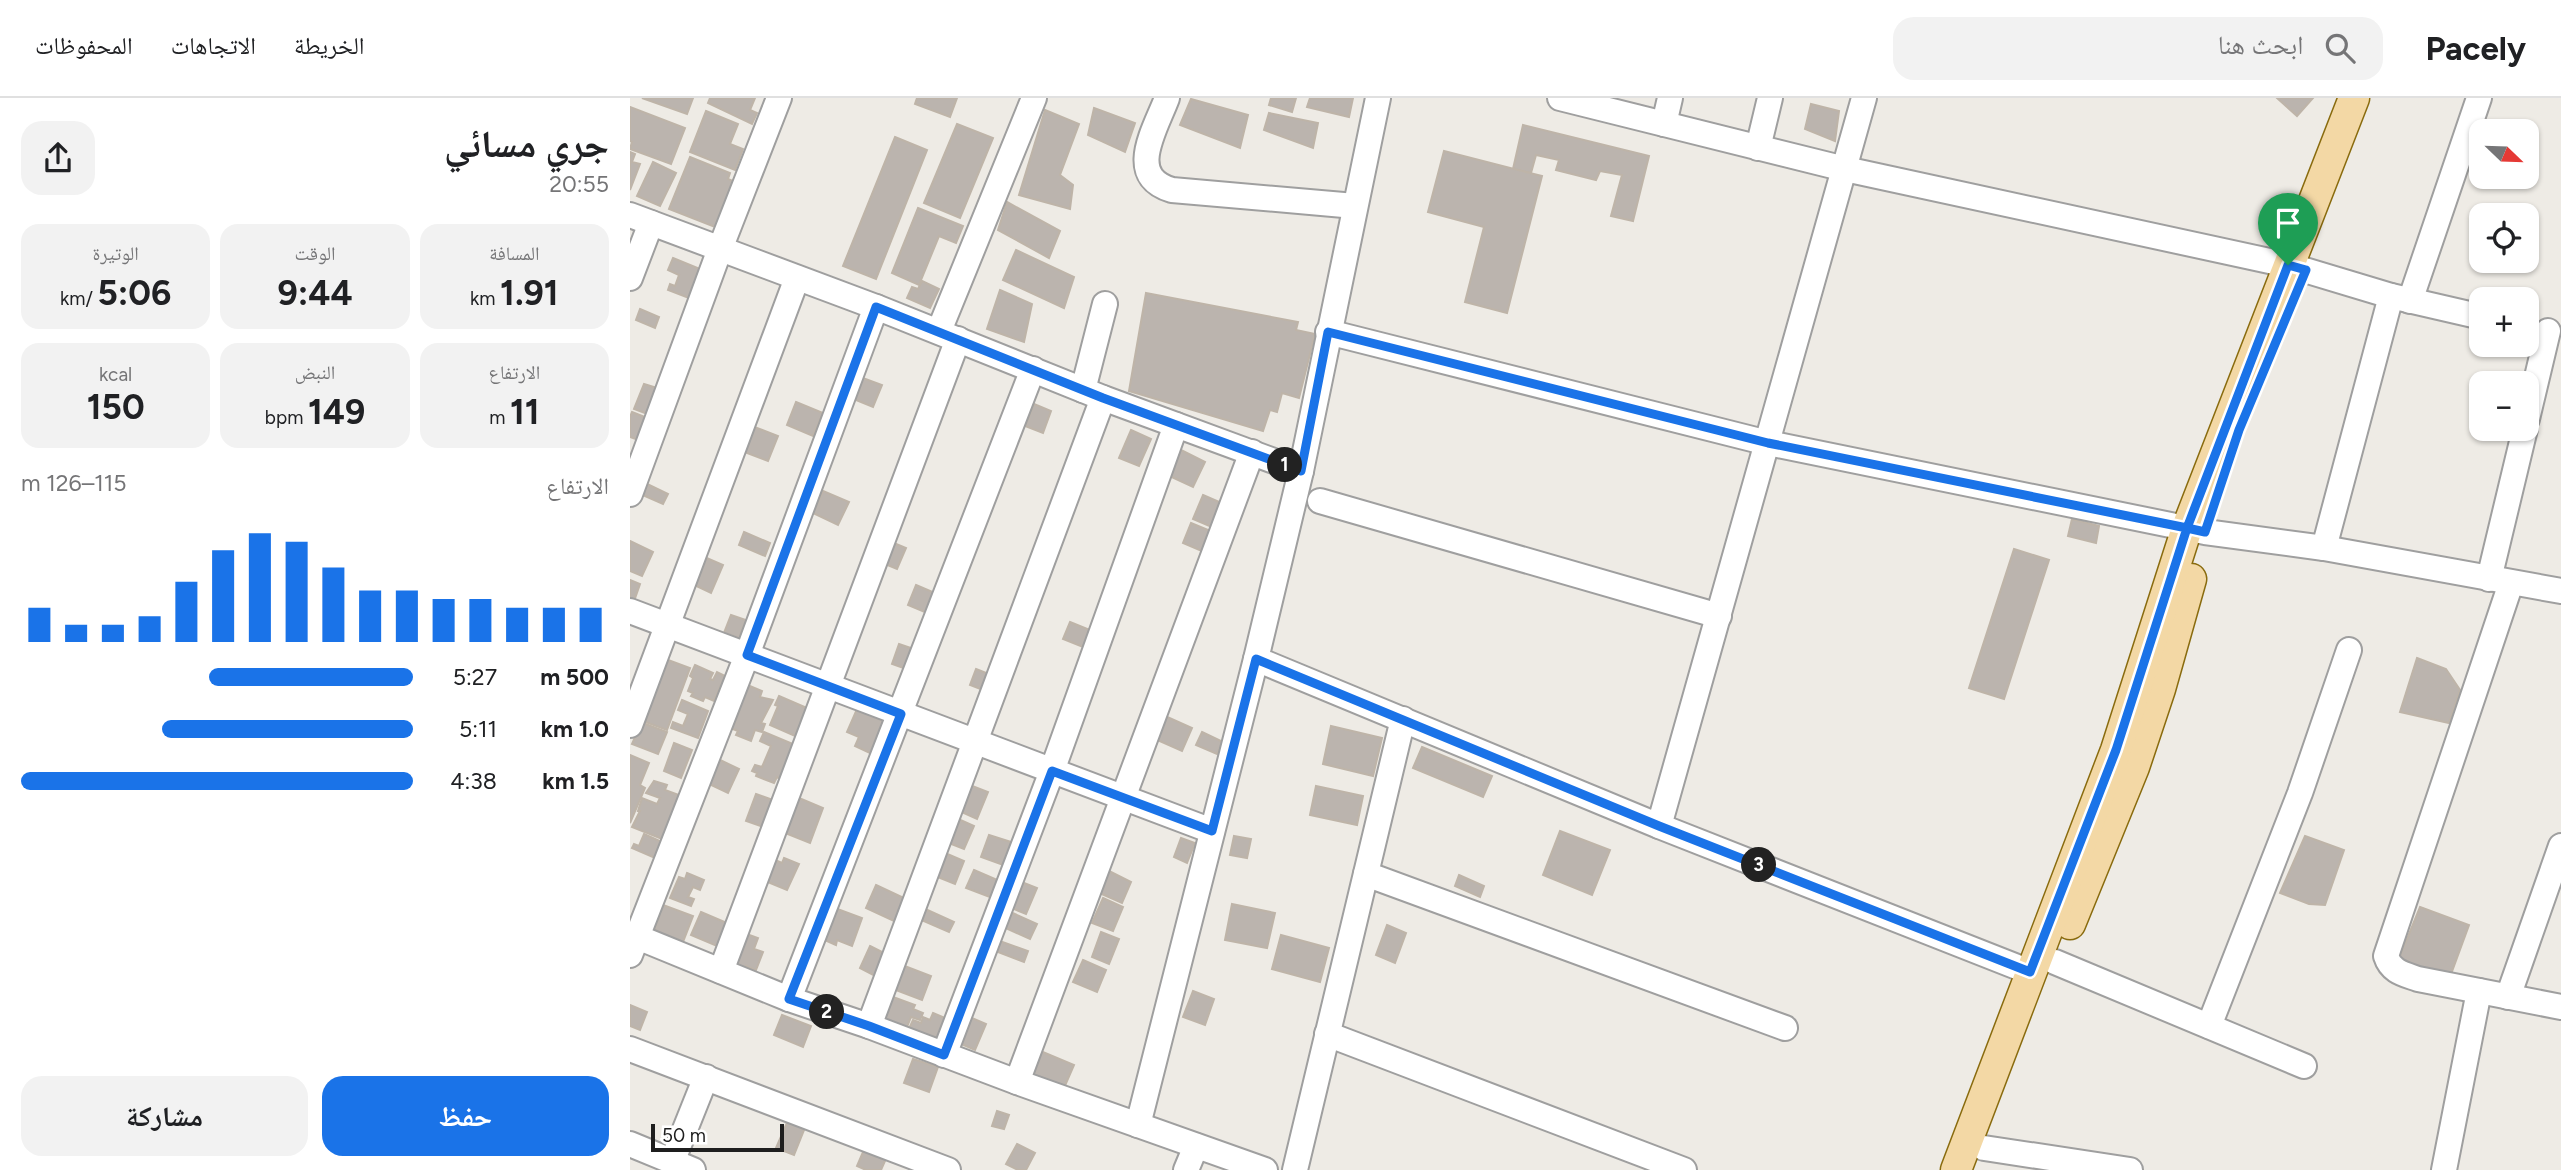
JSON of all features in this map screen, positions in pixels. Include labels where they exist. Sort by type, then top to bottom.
[{"type":"main road","points":[[1980,1159],[2116,750],[2196,530],[2297,267],[2354,98]]},
{"type":"main road","points":[[2297,267],[2371,98]]},
{"type":"main road","points":[[1956,1170],[2043,967]]},
{"type":"street","points":[[630,494],[720,248],[779,98]]},
{"type":"street","points":[[721,971],[827,685],[948,335],[1034,98]]},
{"type":"street","points":[[1167,98],[1145,165],[1149,177],[1158,186],[1172,190],[1355,206]]},
{"type":"street","points":[[1138,1125],[1301,471],[1378,98]]},
{"type":"street","points":[[1664,124],[1670,98]]},
{"type":"street","points":[[1758,148],[1770,98]]},
{"type":"street","points":[[1659,826],[1864,98]]},
{"type":"street","points":[[2324,548],[2401,298],[2479,98]]},
{"type":"street","points":[[1569,99],[1845,169],[2297,267],[2401,298],[2469,314]]},
{"type":"street","points":[[630,278],[640,219],[876,307],[1093,394],[1301,471]]},
{"type":"street","points":[[630,725],[797,278]]},
{"type":"street","points":[[869,1026],[973,741],[1093,394],[1105,304]]},
{"type":"street","points":[[876,307],[747,655],[632,942],[721,971],[789,999],[1265,1170]]},
{"type":"street","points":[[2537,371],[2545,331]]},
{"type":"street","points":[[1328,332],[1768,443],[2196,530],[2324,548],[2561,591]]},
{"type":"street","points":[[789,999],[1033,369]]},
{"type":"street","points":[[944,1055],[1052,771],[1177,425]]},
{"type":"street","points":[[2523,441],[2500,581],[2386,956],[2389,966],[2400,973],[2561,1007]]},
{"type":"street","points":[[1017,1082],[1121,797],[1252,452]]},
{"type":"street","points":[[1320,501],[1718,616]]},
{"type":"street","points":[[630,611],[1212,831]]},
{"type":"street","points":[[2209,1026],[2300,793],[2349,650]]},
{"type":"street","points":[[1256,659],[1659,826],[2209,1026],[2304,1066]]},
{"type":"street","points":[[1295,1170],[1403,719]]},
{"type":"street","points":[[2508,997],[2561,846]]},
{"type":"street","points":[[1366,874],[1785,1028]]},
{"type":"street","points":[[2444,1170],[2479,991]]},
{"type":"street","points":[[1327,1034],[1684,1170]]},
{"type":"street","points":[[630,1049],[948,1170]]},
{"type":"street","points":[[630,1144],[683,1166],[706,1077]]},
{"type":"street","points":[[1186,1170],[1196,1146]]},
{"type":"street","points":[[1980,1159],[2130,1170]]},
{"type":"building","points":[[642,98],[693,98],[687,114]]},
{"type":"building","points":[[710,98],[755,98],[750,110],[757,113],[752,124],[708,103]]},
{"type":"building","points":[[917,98],[957,98],[950,117],[915,104]]},
{"type":"building","points":[[1271,98],[1296,98],[1292,112],[1269,105]]},
{"type":"building","points":[[1310,98],[1353,98],[1349,117],[1307,107]]},
{"type":"building","points":[[2277,98],[2313,98],[2297,116]]},
{"type":"building","points":[[1191,99],[1248,115],[1240,148],[1180,125]]},
{"type":"building","points":[[1811,104],[1839,111],[1835,141],[1805,129]]},
{"type":"building","points":[[630,107],[685,128],[671,164],[630,149]]},
{"type":"building","points":[[1094,108],[1135,123],[1125,152],[1088,135]]},
{"type":"building","points":[[1045,110],[1079,124],[1060,175],[1073,185],[1070,209],[1019,195]]},
{"type":"building","points":[[706,111],[738,124],[730,144],[743,149],[735,170],[690,152]]},
{"type":"building","points":[[1269,113],[1318,123],[1313,148],[1264,130]]},
{"type":"building","points":[[957,124],[993,138],[960,218],[924,203]]},
{"type":"building","points":[[1523,125],[1649,156],[1633,221],[1611,216],[1622,175],[1600,171],[1596,180],[1556,170],[1559,160],[1536,155],[1531,173],[1513,169]]},
{"type":"building","points":[[895,137],[927,150],[876,279],[843,266]]},
{"type":"building","points":[[1444,151],[1542,176],[1507,313],[1465,302],[1484,227],[1428,212]]},
{"type":"building","points":[[630,152],[635,154],[632,162],[640,164],[630,190]]},
{"type":"building","points":[[690,157],[730,173],[728,179],[733,181],[715,227],[669,209]]},
{"type":"building","points":[[653,162],[676,173],[660,206],[637,196]]},
{"type":"building","points":[[1007,202],[1060,231],[1049,258],[998,230]]},
{"type":"building","points":[[918,208],[963,226],[956,243],[939,236],[919,285],[892,273]]},
{"type":"building","points":[[1016,250],[1074,277],[1064,308],[1003,280]]},
{"type":"building","points":[[673,258],[705,271],[694,300],[668,290],[670,284],[675,286],[679,275],[668,270]]},
{"type":"building","points":[[922,281],[939,289],[930,308],[907,298],[912,287],[918,289]]},
{"type":"building","points":[[1000,290],[1032,304],[1024,342],[987,329]]},
{"type":"building","points":[[1146,293],[1298,322],[1296,330],[1315,334],[1299,398],[1282,393],[1277,412],[1270,410],[1263,431],[1129,391]]},
{"type":"building","points":[[640,309],[659,317],[655,328],[636,320]]},
{"type":"building","points":[[860,377],[882,385],[873,407],[851,398]]},
{"type":"building","points":[[644,384],[660,389],[650,415],[634,409]]},
{"type":"building","points":[[796,402],[823,413],[813,436],[787,425]]},
{"type":"building","points":[[1034,404],[1051,411],[1043,433],[1025,426]]},
{"type":"building","points":[[632,412],[650,419],[641,441],[630,437]]},
{"type":"building","points":[[749,425],[778,436],[768,461],[739,450]]},
{"type":"building","points":[[1131,430],[1151,439],[1139,466],[1119,458]]},
{"type":"building","points":[[1175,447],[1205,462],[1193,487],[1163,473]]},
{"type":"building","points":[[643,482],[668,494],[663,504],[638,493]]},
{"type":"building","points":[[823,491],[849,502],[838,525],[813,513]]},
{"type":"building","points":[[1203,495],[1224,504],[1214,528],[1193,519]]},
{"type":"building","points":[[2072,519],[2099,526],[2096,543],[2068,536]]},
{"type":"building","points":[[1191,523],[1213,532],[1204,552],[1183,543]]},
{"type":"building","points":[[744,532],[770,543],[765,556],[739,545]]},
{"type":"building","points":[[630,541],[653,552],[642,576],[630,571]]},
{"type":"building","points":[[889,541],[906,548],[897,569],[880,562]]},
{"type":"building","points":[[2014,549],[2049,560],[2004,699],[1969,688]]},
{"type":"building","points":[[702,556],[723,565],[711,593],[690,583]]},
{"type":"building","points":[[630,580],[640,584],[632,607],[630,607]]},
{"type":"building","points":[[916,585],[935,593],[927,613],[908,605]]},
{"type":"building","points":[[731,615],[746,620],[739,638],[724,633]]},
{"type":"building","points":[[1070,622],[1090,630],[1083,647],[1063,639]]},
{"type":"building","points":[[899,644],[917,650],[909,670],[892,664]]},
{"type":"building","points":[[660,657],[690,668],[667,730],[637,719]]},
{"type":"building","points":[[2417,658],[2446,669],[2460,690],[2449,723],[2400,712]]},
{"type":"building","points":[[695,665],[713,673],[710,679],[713,680],[717,672],[725,676],[714,701],[705,697],[703,701],[691,696],[693,693],[688,691]]},
{"type":"building","points":[[976,669],[989,674],[983,690],[970,685]]},
{"type":"building","points":[[745,684],[762,691],[760,697],[773,700],[761,723],[765,724],[762,732],[755,730],[751,741],[736,735],[738,731],[730,728],[736,723],[730,721]]},
{"type":"building","points":[[779,696],[807,708],[795,736],[770,725]]},
{"type":"building","points":[[682,700],[708,711],[698,738],[671,728],[673,722],[683,726],[688,714],[678,710]]},
{"type":"building","points":[[857,709],[888,723],[874,755],[855,746],[859,737],[847,732]]},
{"type":"building","points":[[1165,716],[1192,728],[1182,751],[1155,739]]},
{"type":"building","points":[[635,720],[667,732],[658,754],[632,744],[636,735]]},
{"type":"building","points":[[1331,726],[1382,738],[1373,776],[1323,764]]},
{"type":"building","points":[[764,732],[793,744],[782,779],[777,777],[774,783],[756,776],[757,773],[752,771],[755,765],[762,767],[771,746],[760,741]]},
{"type":"building","points":[[1202,732],[1223,742],[1217,754],[1196,745]]},
{"type":"building","points":[[674,743],[692,750],[681,778],[664,771]]},
{"type":"building","points":[[1422,747],[1492,776],[1483,797],[1413,768]]},
{"type":"building","points":[[630,755],[649,763],[640,785],[645,788],[630,823]]},
{"type":"building","points":[[718,759],[739,769],[728,793],[707,783]]},
{"type":"building","points":[[654,781],[667,785],[665,790],[679,795],[662,839],[632,827],[640,811],[642,798],[657,804],[660,798],[646,793]]},
{"type":"building","points":[[967,784],[988,792],[977,819],[957,810]]},
{"type":"building","points":[[1316,786],[1363,796],[1357,825],[1310,815]]},
{"type":"building","points":[[756,794],[776,801],[766,828],[746,821]]},
{"type":"building","points":[[799,798],[823,808],[810,843],[785,833]]},
{"type":"building","points":[[956,818],[974,826],[964,849],[946,842]]},
{"type":"building","points":[[1560,831],[1610,850],[1592,895],[1543,875]]},
{"type":"building","points":[[644,834],[662,842],[655,858],[632,848],[634,844],[639,846]]},
{"type":"building","points":[[989,835],[1014,843],[1006,866],[981,857]]},
{"type":"building","points":[[1234,836],[1251,839],[1247,858],[1230,855]]},
{"type":"building","points":[[2305,836],[2344,850],[2325,905],[2309,904],[2280,893]]},
{"type":"building","points":[[1181,838],[1195,843],[1187,863],[1174,857]]},
{"type":"building","points":[[945,853],[964,861],[955,884],[935,876]]},
{"type":"building","points":[[784,858],[799,864],[787,890],[758,878],[775,860],[782,863]]},
{"type":"building","points":[[974,870],[1002,882],[995,899],[966,888]]},
{"type":"building","points":[[1107,870],[1131,882],[1122,903],[1097,892]]},
{"type":"building","points":[[687,873],[704,880],[700,890],[693,887],[688,897],[694,899],[691,906],[670,898],[679,877],[685,879]]},
{"type":"building","points":[[1459,875],[1484,886],[1480,897],[1455,886]]},
{"type":"building","points":[[1019,881],[1037,888],[1026,914],[1009,907]]},
{"type":"building","points":[[876,885],[906,899],[896,922],[866,908]]},
{"type":"building","points":[[1103,898],[1123,907],[1113,931],[1092,923]]},
{"type":"building","points":[[1232,904],[1275,913],[1267,948],[1225,940]]},
{"type":"building","points":[[663,905],[693,916],[683,942],[676,939],[674,945],[652,937]]},
{"type":"building","points":[[832,907],[862,918],[852,946],[837,940],[836,945],[820,938]]},
{"type":"building","points":[[2420,907],[2469,925],[2450,977],[2411,971],[2400,956]]},
{"type":"building","points":[[923,908],[954,922],[949,932],[919,919]]},
{"type":"building","points":[[1006,910],[1037,924],[1030,939],[999,925]]},
{"type":"building","points":[[701,912],[727,923],[717,946],[691,935]]},
{"type":"building","points":[[1387,925],[1406,933],[1395,963],[1376,955]]},
{"type":"building","points":[[741,932],[758,938],[754,949],[763,952],[756,970],[746,966],[744,970],[729,961]]},
{"type":"building","points":[[1101,932],[1119,939],[1109,964],[1092,957]]},
{"type":"building","points":[[1281,935],[1329,948],[1320,982],[1272,969]]},
{"type":"building","points":[[994,939],[1028,951],[1024,962],[990,949]]},
{"type":"building","points":[[870,946],[888,955],[877,977],[860,968]]},
{"type":"building","points":[[1083,960],[1106,970],[1097,992],[1073,982]]},
{"type":"building","points":[[902,965],[931,976],[922,1000],[893,989]]},
{"type":"building","points":[[1193,991],[1214,999],[1205,1025],[1183,1017]]},
{"type":"building","points":[[893,997],[915,1005],[913,1009],[923,1013],[920,1020],[911,1017],[905,1032],[883,1024]]},
{"type":"building","points":[[630,1005],[647,1012],[640,1030],[630,1026]]},
{"type":"building","points":[[933,1013],[945,1018],[934,1045],[906,1035],[913,1020],[921,1023],[923,1017],[930,1020]]},
{"type":"building","points":[[782,1015],[811,1026],[803,1047],[774,1035]]},
{"type":"building","points":[[965,1015],[986,1024],[975,1050],[954,1041]]},
{"type":"building","points":[[1038,1050],[1074,1065],[1064,1088],[1028,1073]]},
{"type":"building","points":[[913,1059],[938,1067],[929,1092],[904,1083]]},
{"type":"building","points":[[997,1111],[1009,1115],[1004,1129],[992,1126]]},
{"type":"building","points":[[789,1118],[806,1125],[794,1155],[776,1148]]},
{"type":"building","points":[[1017,1144],[1035,1153],[1026,1170],[1018,1170],[1006,1164]]},
{"type":"building","points":[[866,1145],[888,1154],[881,1170],[866,1170],[857,1166]]},
{"type":"route","points":[[2288,265],[2187,528],[1768,443],[1328,332],[1301,471],[1103,398],[876,307],[747,655],[901,714],[789,999],[944,1055],[1052,771],[1212,831],[1256,659],[1659,826],[2030,972],[2116,750],[2187,528],[2205,532],[2239,430],[2306,270],[2288,265]]}]
